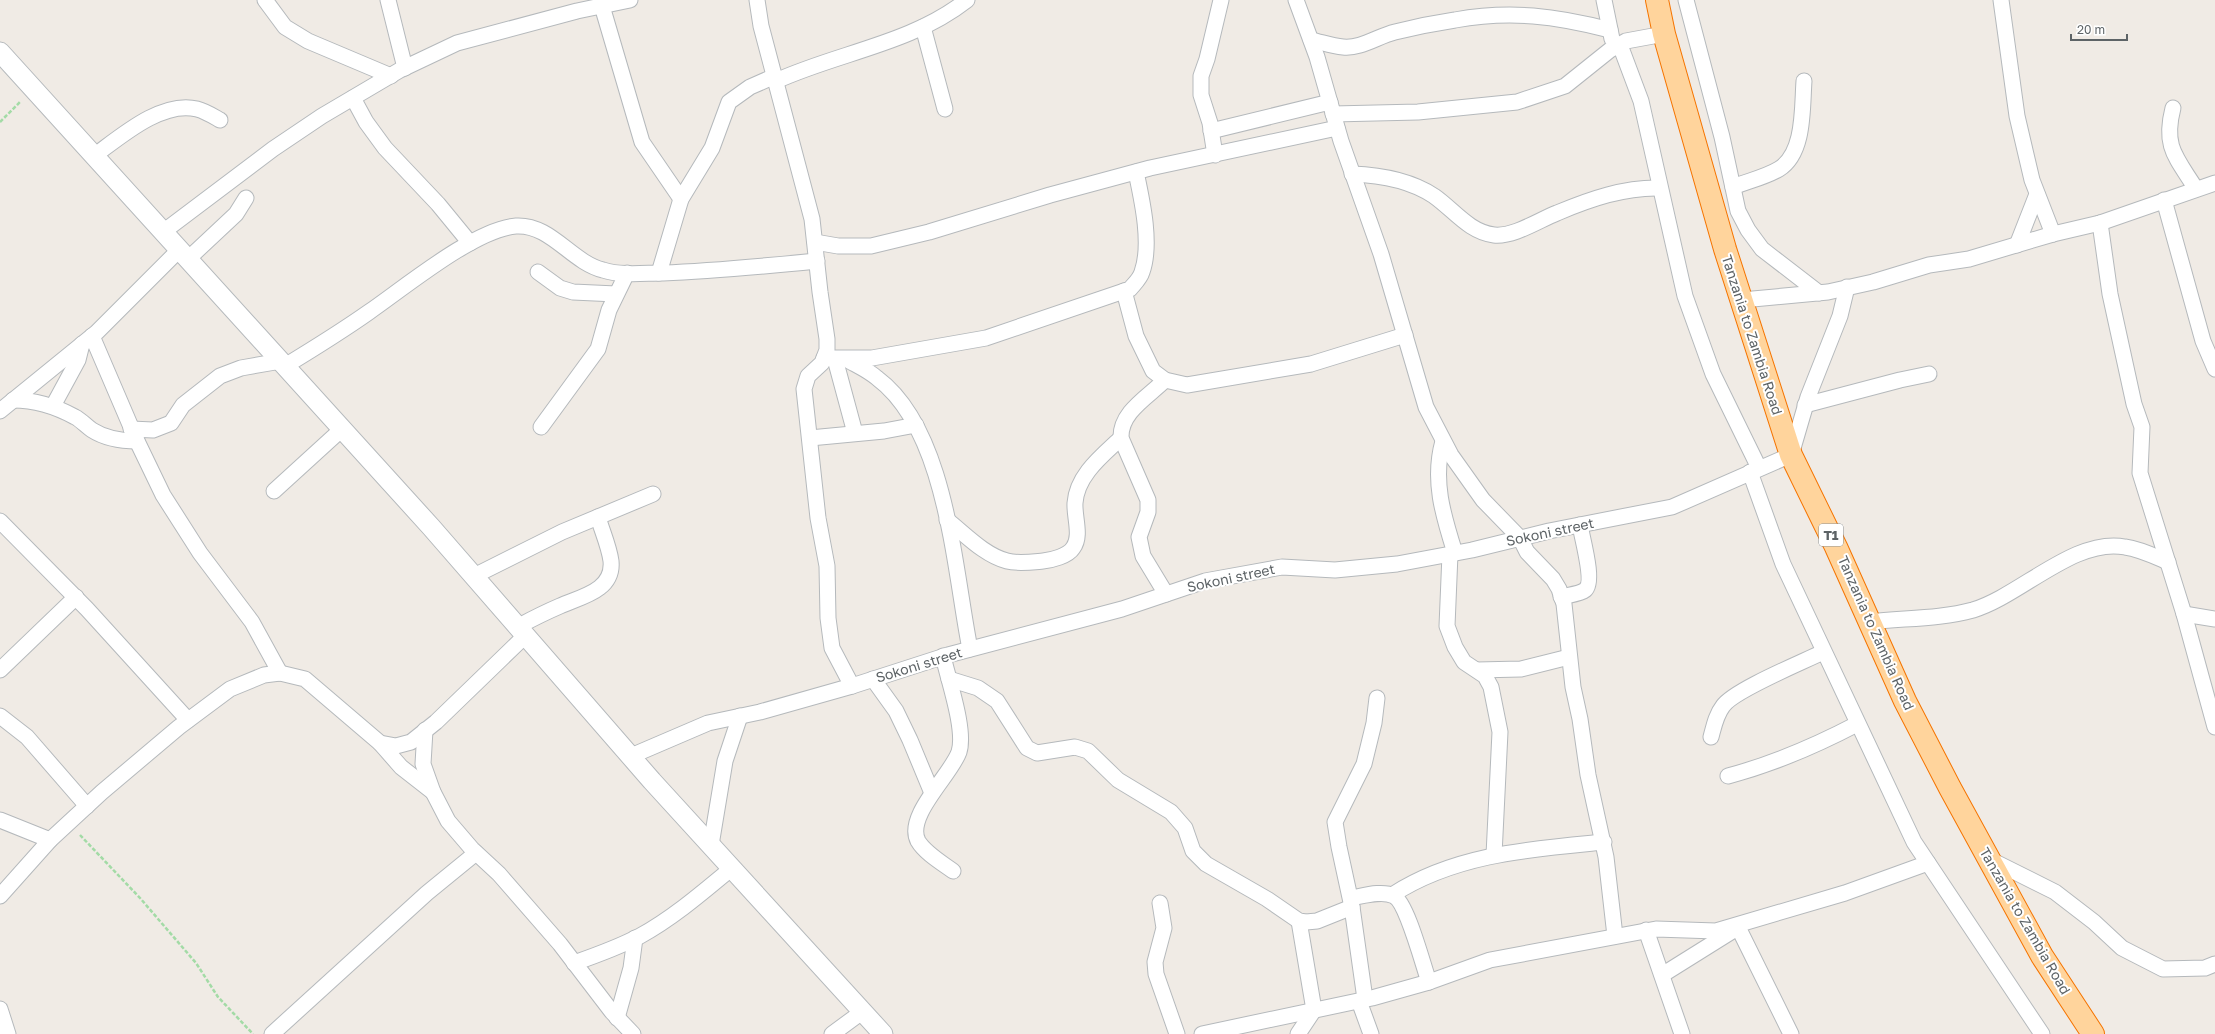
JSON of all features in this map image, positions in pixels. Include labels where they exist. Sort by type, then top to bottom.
[{"type":"highway","name":"Tanzania to Zambia Road","points":[[1657,0],[1664,34],[1742,300],[1790,455],[1836,547],[1906,701],[1988,858],[2042,956],[2093,1034]]},
{"type":"street","points":[[265,0],[285,27],[308,41],[391,76]]},
{"type":"street","points":[[388,0],[405,68]]},
{"type":"street","points":[[164,232],[274,149],[322,116],[405,68],[457,43],[630,0]]},
{"type":"street","points":[[757,0],[761,26],[812,219],[828,339],[835,359],[855,433]]},
{"type":"street","points":[[659,273],[681,199],[712,148],[730,102],[750,86],[844,55],[888,43],[939,19],[967,0]]},
{"type":"street","points":[[1215,155],[1211,131],[1201,95],[1201,76],[1207,59],[1221,0]]},
{"type":"street","points":[[1296,0],[1352,174],[1381,254],[1426,407],[1451,455],[1483,500],[1520,538],[1527,552],[1553,579],[1561,597],[1588,775],[1604,842],[1615,936]]},
{"type":"street","points":[[1604,0],[1610,30],[1640,101],[1685,296],[1713,374],[1755,470],[1783,564],[1823,652],[1914,842],[2042,1034]]},
{"type":"street","points":[[1686,0],[1738,211],[1748,230],[1762,249],[1819,293]]},
{"type":"street","points":[[2001,0],[2017,116],[2036,194],[2053,234]]},
{"type":"street","points":[[602,6],[642,142],[681,199]]},
{"type":"street","points":[[1310,40],[1344,47],[1368,43],[1394,32],[1456,20],[1499,15],[1536,15],[1610,30]]},
{"type":"street","points":[[923,27],[945,109]]},
{"type":"street","points":[[1211,131],[1332,108],[1418,112],[1517,102],[1565,86],[1617,46],[1638,37],[1664,34]]},
{"type":"street","points":[[0,52],[342,429],[522,630],[631,756],[883,1034]]},
{"type":"street","points":[[1733,187],[1778,169],[1790,159],[1798,140],[1804,81]]},
{"type":"street","points":[[353,98],[366,122],[385,148],[438,204],[470,243]]},
{"type":"street","points":[[94,156],[134,127],[160,113],[183,108],[197,109],[220,120]]},
{"type":"street","points":[[2173,108],[2168,138],[2173,152],[2196,189]]},
{"type":"street","points":[[815,242],[838,246],[871,246],[929,232],[1136,172],[1337,128]]},
{"type":"street","points":[[852,686],[832,648],[828,618],[827,566],[818,518],[804,389],[808,376],[822,363],[835,359],[872,358],[986,338],[1130,289],[1138,281],[1143,272],[1146,248],[1143,209],[1136,172]]},
{"type":"street","points":[[1352,174],[1382,175],[1409,184],[1433,195],[1467,224],[1482,232],[1496,235],[1514,231],[1607,195],[1643,188],[1660,188]]},
{"type":"street","points":[[1742,300],[1819,293],[1929,265],[1969,259],[2053,234],[2100,223],[2215,183]]},
{"type":"street","points":[[2017,245],[2036,194]]},
{"type":"street","points":[[0,411],[87,340],[184,254],[236,214],[246,198]]},
{"type":"street","points":[[2164,200],[2204,341],[2215,369]]},
{"type":"street","points":[[2100,223],[2110,294],[2134,404],[2142,428],[2140,473],[2184,614],[2215,727]]},
{"type":"street","points":[[13,400],[29,400],[53,406],[77,417],[93,431],[108,438],[134,435],[153,430],[171,423],[183,405],[220,376],[241,368],[283,364],[328,340],[470,243],[496,231],[515,226],[530,226],[546,233],[576,258],[602,270],[627,273],[731,270],[817,261]]},
{"type":"street","points":[[538,272],[560,288],[573,292],[616,294]]},
{"type":"street","points":[[541,427],[598,349],[609,310],[627,273]]},
{"type":"street","points":[[1790,455],[1805,406],[1840,316],[1847,287]]},
{"type":"street","points":[[1124,291],[1136,336],[1153,371],[1165,380],[1187,385],[1311,364],[1405,335]]},
{"type":"street","points":[[53,406],[87,340]]},
{"type":"street","points":[[87,340],[163,495],[200,553],[252,622],[280,673]]},
{"type":"street","points":[[835,359],[878,378],[900,402],[916,425],[931,457],[947,520],[970,649]]},
{"type":"street","points":[[1805,406],[1900,380],[1929,374]]},
{"type":"street","points":[[1165,380],[1127,415],[1121,428],[1121,438],[1148,500],[1148,512],[1139,537],[1143,556],[1166,594]]},
{"type":"street","points":[[810,438],[884,431],[916,425]]},
{"type":"street","points":[[274,491],[342,429]]},
{"type":"street","points":[[947,520],[990,553],[1007,561],[1024,562],[1048,560],[1062,556],[1073,549],[1077,539],[1075,503],[1079,484],[1087,472],[1121,438]]},
{"type":"street","points":[[1443,441],[1437,470],[1439,490],[1452,553],[1447,626],[1455,648],[1464,662],[1485,676],[1491,687],[1500,732],[1494,855]]},
{"type":"street","name":"Sokoni street","points":[[631,756],[708,723],[852,686],[943,656],[1122,609],[1205,581],[1282,567],[1335,570],[1397,564],[1672,507],[1790,455]]},
{"type":"street","points":[[474,576],[562,532],[653,494]]},
{"type":"street","points":[[380,743],[396,746],[411,742],[425,730],[522,630],[560,606],[589,595],[602,586],[609,576],[611,562],[598,517]]},
{"type":"street","points":[[0,521],[76,597],[188,720]]},
{"type":"street","points":[[1561,597],[1585,590],[1588,586],[1590,577],[1580,525]]},
{"type":"street","points":[[1870,622],[1943,616],[1973,610],[1998,599],[2074,555],[2106,546],[2124,546],[2147,553],[2168,562]]},
{"type":"street","points":[[0,670],[76,597]]},
{"type":"street","points":[[2184,614],[2215,619]]},
{"type":"street","points":[[1711,737],[1716,717],[1724,704],[1745,690],[1823,652]]},
{"type":"street","points":[[943,656],[958,716],[960,739],[959,752],[950,768],[932,793],[916,824],[918,840],[930,853],[953,871]]},
{"type":"street","points":[[1477,670],[1521,668],[1569,657]]},
{"type":"street","points":[[0,896],[50,840],[87,806],[188,720],[230,689],[264,675],[280,673],[304,680],[380,743],[401,767],[433,792]]},
{"type":"street","points":[[873,679],[896,711],[932,793]]},
{"type":"street","points":[[949,680],[978,688],[997,701],[1027,748],[1037,753],[1075,747],[1088,751],[1118,780],[1171,812],[1185,828],[1194,851],[1206,864],[1267,899],[1299,920],[1306,922],[1317,921],[1351,903],[1374,894],[1392,896],[1400,903],[1414,935],[1429,982]]},
{"type":"street","points":[[1371,1034],[1362,1000],[1351,903],[1339,846],[1336,822],[1364,764],[1374,723],[1377,698]]},
{"type":"street","points":[[0,716],[27,737],[87,806]]},
{"type":"street","points":[[711,845],[725,761],[740,716]]},
{"type":"street","points":[[1728,776],[1777,761],[1824,741],[1857,724]]},
{"type":"street","points":[[425,730],[423,764],[433,792],[448,821],[476,854],[498,874],[574,963],[617,1018],[633,1034]]},
{"type":"street","points":[[0,820],[50,840]]},
{"type":"street","points":[[1392,896],[1413,882],[1494,855],[1546,847],[1563,848],[1604,842]]},
{"type":"street","points":[[272,1034],[427,893],[476,854]]},
{"type":"street","points":[[1988,858],[2055,892],[2094,922],[2122,948],[2163,969],[2205,968],[2215,964]]},
{"type":"street","points":[[1202,1034],[1362,1000],[1429,982],[1490,960],[1646,930],[1716,931],[1739,926],[1845,893],[1928,863]]},
{"type":"street","points":[[574,963],[611,950],[635,938],[692,901],[732,868]]},
{"type":"street","points":[[1160,903],[1164,928],[1155,962],[1156,974],[1177,1034]]},
{"type":"street","points":[[1298,1034],[1314,1010],[1299,920]]},
{"type":"street","points":[[1662,975],[1739,926]]},
{"type":"street","points":[[1739,926],[1791,1034]]},
{"type":"street","points":[[1646,930],[1682,1034]]},
{"type":"street","points":[[617,1018],[631,968],[635,938]]},
{"type":"street","points":[[0,1009],[8,1034]]},
{"type":"street","points":[[832,1034],[862,1012]]},
{"type":"path","points":[[0,122],[34,90]]},
{"type":"path","points":[[68,824],[140,898],[196,963],[218,997],[253,1034]]}]
